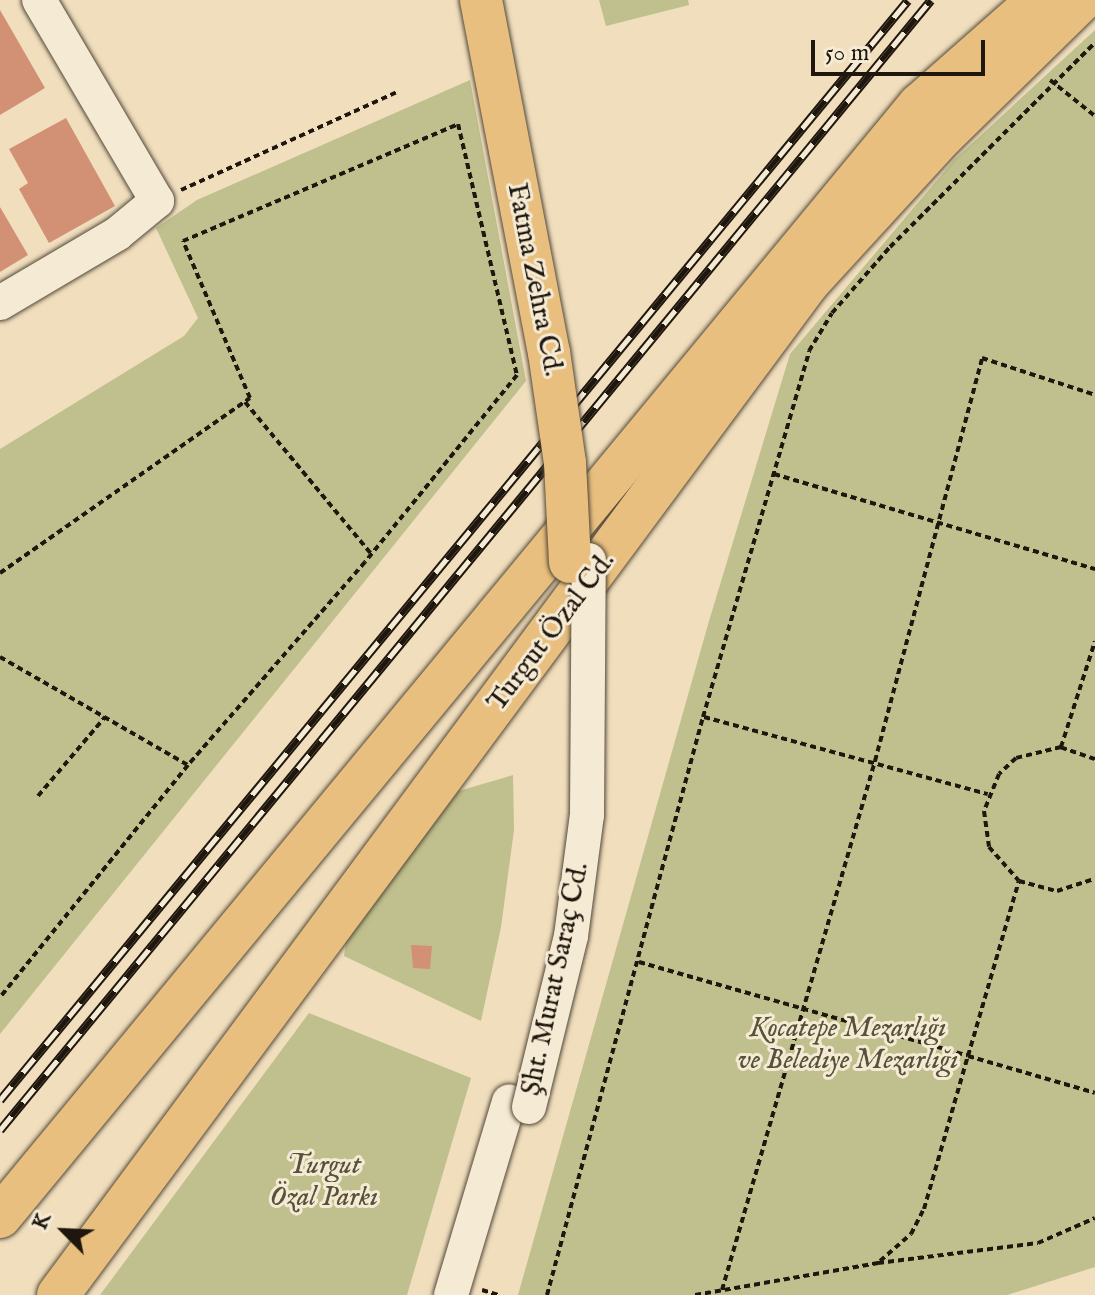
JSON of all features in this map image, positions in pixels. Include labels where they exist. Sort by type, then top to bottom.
[{"type":"main road","name":"Fatma Zehra Cd.","points":[[481,0],[549,352],[579,561]]},
{"type":"main road","name":"Fatma Zehra Cd.","points":[[503,0],[564,321],[585,484],[579,561]]},
{"type":"main road","name":"Turgut Özal Cd.","points":[[0,1217],[919,105],[1038,0]]},
{"type":"main road","name":"Turgut Özal Cd.","points":[[60,1294],[809,282],[1035,69],[1082,0]]},
{"type":"street","points":[[0,303],[117,234],[157,201],[39,0]]},
{"type":"street","name":"Şht. Murat Saraç Cd.","points":[[475,1293],[519,1104],[542,982],[569,805],[579,561]]},
{"type":"path","points":[[547,1295],[703,717],[809,351],[832,313],[1035,69],[1095,43]]},
{"type":"path","points":[[1035,69],[1095,116]]},
{"type":"path","points":[[157,201],[399,91]]},
{"type":"path","points":[[0,573],[250,398],[183,241],[458,124],[517,375],[371,555],[188,765],[0,997]]},
{"type":"path","points":[[722,1290],[875,761],[982,358],[1095,395]]},
{"type":"path","points":[[245,402],[371,555]]},
{"type":"path","points":[[774,474],[1095,569]]},
{"type":"path","points":[[1061,747],[1095,641]]},
{"type":"path","points":[[0,657],[188,765]]},
{"type":"path","points":[[38,796],[105,717]]},
{"type":"path","points":[[703,717],[988,794]]},
{"type":"path","points":[[1095,759],[1061,747],[1016,758],[988,794],[984,826],[989,847],[1019,881],[1057,891],[1095,879]]},
{"type":"path","points":[[878,1263],[911,1234],[924,1209],[1019,881]]},
{"type":"path","points":[[639,962],[1095,1093]]},
{"type":"path","points":[[695,1295],[878,1263],[1038,1243],[1095,1218]]},
{"type":"green space","points":[[599,0],[688,0],[689,5],[606,26]]},
{"type":"green space","name":"Kocatepe Mezarlığı ve Belediye Mezarlığı","points":[[1095,30],[1095,1267],[1007,1295],[518,1295],[709,621],[790,354],[954,160]]},
{"type":"green space","points":[[470,80],[526,381],[0,1034],[0,449],[184,336],[198,318],[156,228],[197,200]]},
{"type":"green space","points":[[513,775],[514,830],[501,927],[481,1021],[344,956],[347,934],[445,795]]},
{"type":"green space","name":"Turgut Özal Parkı","points":[[309,1013],[471,1078],[407,1295],[100,1295]]},
{"type":"building","points":[[0,10],[45,88],[0,115]]},
{"type":"building","points":[[66,118],[115,206],[49,243],[19,189],[28,183],[9,149]]},
{"type":"building","points":[[0,207],[28,255],[0,272]]},
{"type":"building","points":[[411,945],[432,946],[430,969],[413,968]]},
{"type":"railway","points":[[0,1100],[908,0]]},
{"type":"railway","points":[[0,1130],[931,0]]}]
